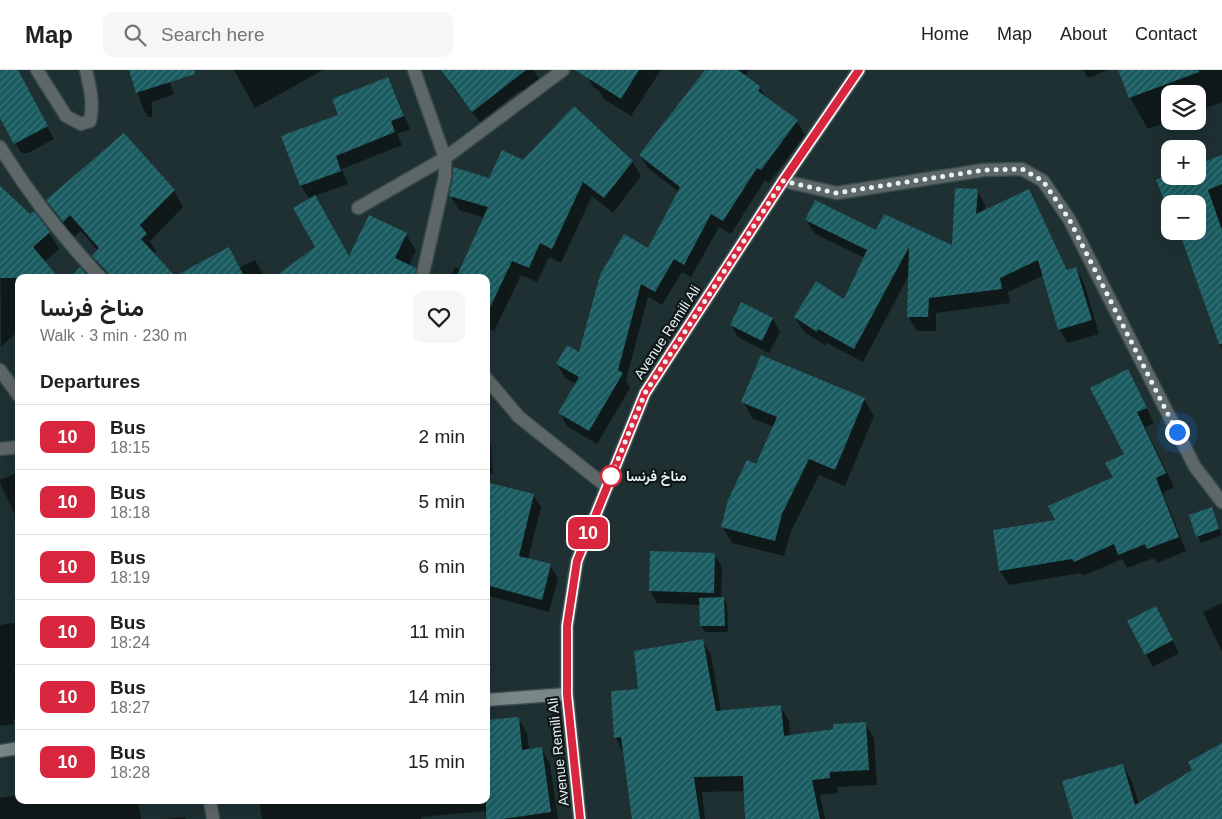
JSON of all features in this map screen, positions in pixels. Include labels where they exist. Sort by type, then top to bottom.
[{"type":"main road","name":"Avenue Remili Ali","points":[[580,819],[567,694],[567,626],[577,561],[645,393],[783,181],[859,70]]},
{"type":"main road","points":[[490,700],[567,694]]},
{"type":"main road","points":[[0,751],[15,749]]},
{"type":"street","points":[[37,70],[66,116],[81,124],[90,121],[93,107],[92,93],[86,70]]},
{"type":"street","points":[[414,70],[445,158],[444,176],[423,274]]},
{"type":"street","points":[[358,208],[445,158],[563,70]]},
{"type":"street","points":[[0,147],[20,179],[72,246],[97,274]]},
{"type":"street","points":[[783,181],[836,193],[984,170],[1022,169],[1043,181],[1069,219],[1195,467],[1222,502]]},
{"type":"street","points":[[0,370],[15,391]]},
{"type":"street","points":[[490,383],[518,417],[606,487]]},
{"type":"street","points":[[0,449],[15,447]]},
{"type":"street","points":[[211,804],[213,819]]},
{"type":"building","points":[[0,70],[18,70],[48,126],[14,144],[0,118]]},
{"type":"building","points":[[129,70],[194,70],[195,74],[136,93]]},
{"type":"building","points":[[441,70],[526,70],[472,112]]},
{"type":"building","points":[[575,70],[639,70],[621,99]]},
{"type":"building","points":[[705,70],[738,70],[761,87],[758,91],[798,120],[761,170],[757,168],[723,221],[711,214],[684,265],[674,259],[655,292],[641,284],[618,370],[623,373],[589,431],[558,413],[579,377],[556,364],[567,345],[579,352],[600,275],[624,234],[648,248],[680,187],[639,155]]},
{"type":"building","points":[[1118,70],[1198,70],[1199,72],[1161,85],[1129,98]]},
{"type":"building","points":[[388,77],[404,116],[391,121],[395,132],[336,156],[341,171],[300,186],[281,136],[338,115],[332,99]]},
{"type":"building","points":[[574,106],[633,161],[604,198],[583,182],[552,249],[540,243],[529,268],[512,261],[490,308],[490,274],[458,274],[488,207],[449,196],[453,178],[453,167],[489,178],[502,150],[523,160]]},
{"type":"building","points":[[124,133],[175,190],[140,225],[147,234],[141,239],[173,274],[108,274],[92,256],[99,248],[70,215],[63,222],[46,200]]},
{"type":"building","points":[[1222,155],[1222,184],[1208,190],[1222,230],[1222,344],[1219,344],[1182,240],[1206,240],[1206,195],[1162,195],[1156,180],[1161,178],[1161,185],[1206,185],[1206,161]]},
{"type":"building","points":[[0,186],[30,214],[34,211],[50,232],[33,247],[56,274],[15,274],[15,278],[0,278]]},
{"type":"building","points":[[955,188],[978,189],[976,214],[1029,189],[1067,270],[1076,267],[1092,320],[1058,330],[1038,260],[1000,278],[1002,289],[929,298],[928,317],[907,317],[909,247],[854,349],[818,329],[817,332],[794,317],[816,281],[844,299],[867,250],[805,220],[815,200],[876,230],[884,214],[952,245]]},
{"type":"building","points":[[315,195],[349,256],[369,215],[407,233],[395,258],[416,268],[415,274],[278,274],[315,247],[293,208]]},
{"type":"building","points":[[229,247],[243,274],[179,274]]},
{"type":"building","points":[[80,267],[86,274],[74,274]]},
{"type":"building","points":[[741,302],[773,318],[762,341],[730,325]]},
{"type":"building","points":[[761,355],[865,398],[835,470],[809,459],[782,514],[775,541],[721,527],[728,500],[747,460],[756,464],[777,417],[741,402]]},
{"type":"building","points":[[1128,369],[1147,408],[1137,412],[1166,473],[1156,478],[1179,537],[1147,549],[1145,544],[1118,555],[1114,544],[1074,562],[1072,559],[999,571],[993,530],[1055,520],[1048,506],[1113,477],[1105,463],[1124,454],[1090,388]]},
{"type":"building","points":[[490,483],[534,494],[519,556],[551,564],[542,600],[490,586]]},
{"type":"building","points":[[1212,507],[1219,529],[1196,537],[1189,515]]},
{"type":"building","points":[[650,551],[715,553],[714,593],[649,591]]},
{"type":"building","points":[[724,597],[725,626],[700,626],[699,598]]},
{"type":"building","points":[[1156,606],[1173,640],[1145,655],[1127,621]]},
{"type":"building","points":[[703,639],[716,711],[781,705],[784,736],[833,729],[833,724],[866,722],[869,770],[830,772],[830,778],[812,780],[820,819],[745,819],[743,776],[694,777],[700,819],[632,819],[621,737],[614,738],[611,691],[638,689],[634,651]]},
{"type":"building","points":[[519,717],[522,750],[542,747],[551,812],[502,819],[486,819],[486,804],[490,804],[490,720]]},
{"type":"building","points":[[1222,743],[1222,819],[1073,819],[1062,781],[1123,764],[1135,805],[1192,770],[1188,762]]},
{"type":"bus line","name":"10","points":[[580,819],[567,694],[567,626],[577,561],[645,393],[783,181],[859,70]]},
{"type":"place","name":"مناخ فرنسا","points":[[611,476]]},
{"type":"route","points":[[611,476],[608,484],[645,393],[783,181],[836,193],[984,170],[1022,169],[1043,181],[1069,219],[1177,432]]}]
